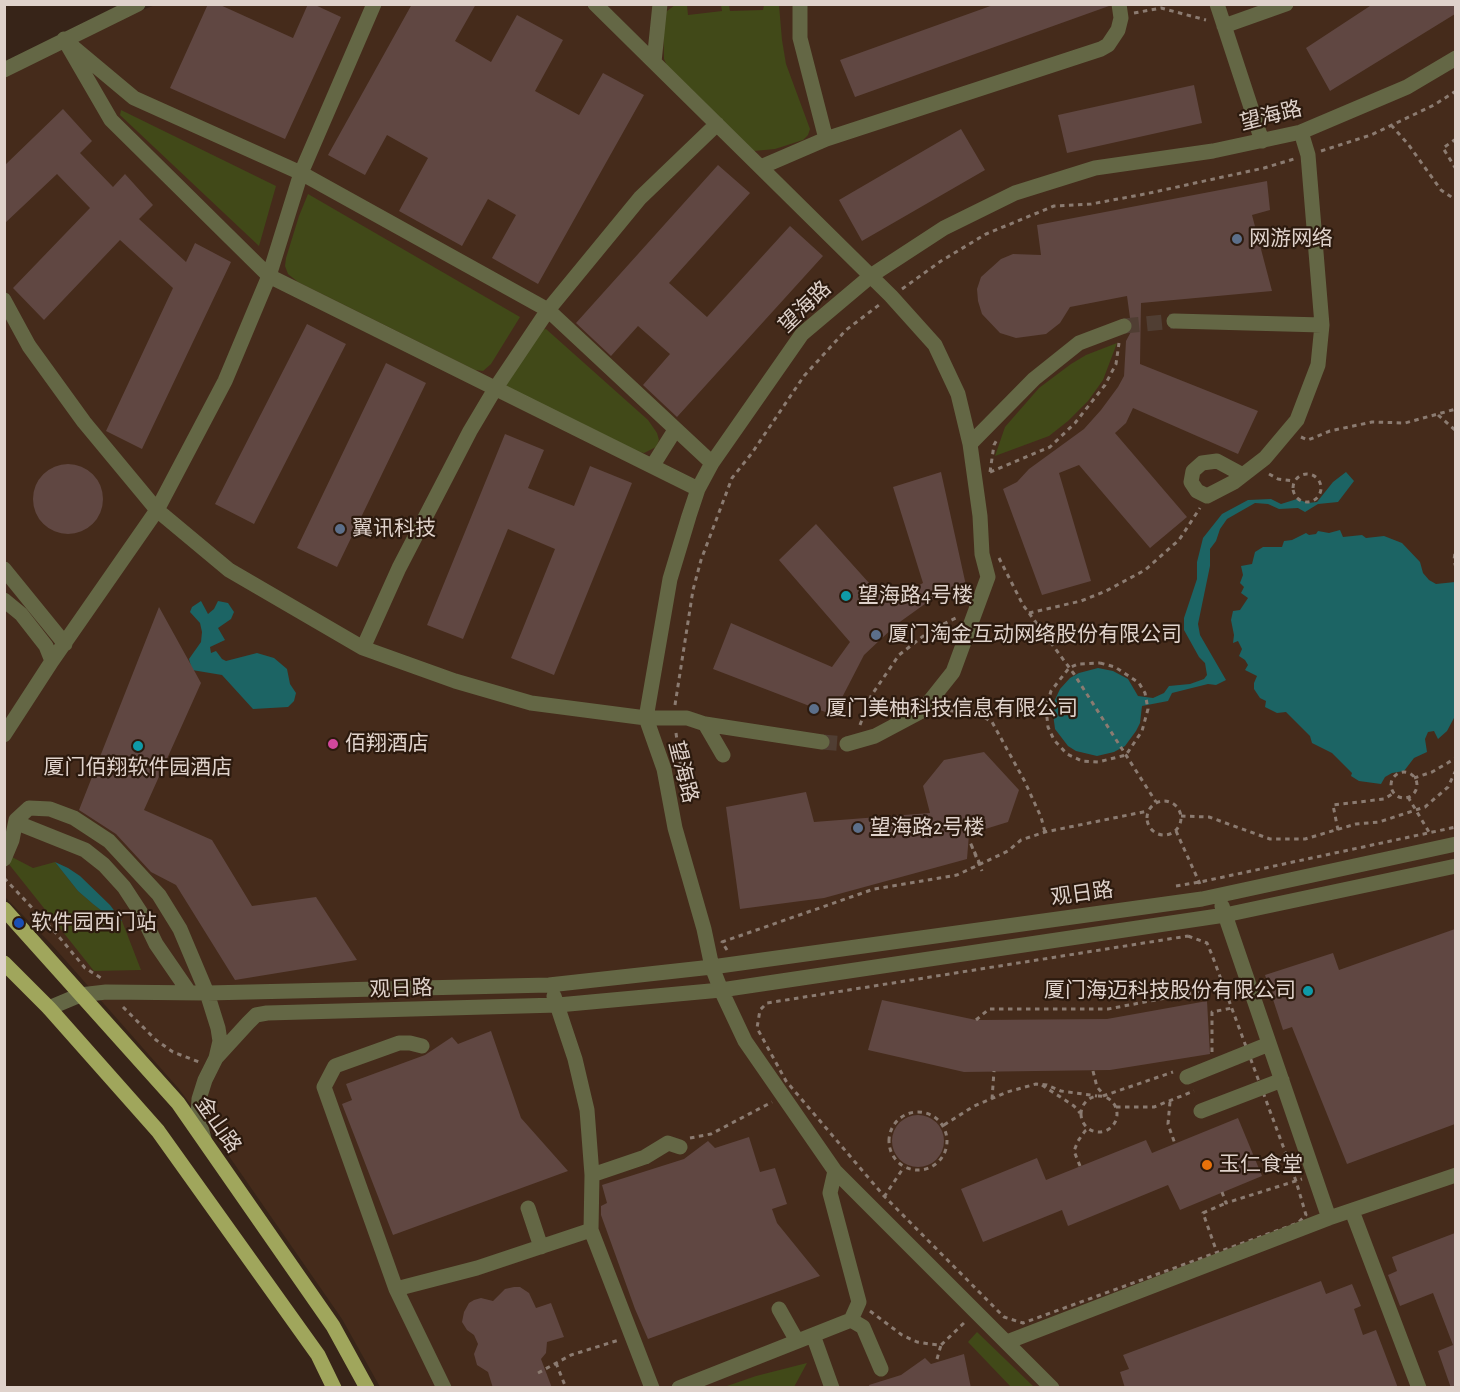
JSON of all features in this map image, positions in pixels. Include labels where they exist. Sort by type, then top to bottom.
[{"type":"main road","name":"金山路","points":[[4,909],[19,923],[80,995],[178,1103],[333,1326],[367,1388]]},
{"type":"main road","points":[[4,963],[49,1008],[158,1131],[318,1355],[334,1388]]},
{"type":"street","points":[[4,70],[138,4]]},
{"type":"street","points":[[4,735],[52,661],[157,510],[225,381],[269,276],[301,173],[375,4]]},
{"type":"street","points":[[595,4],[872,275],[935,345],[958,394],[970,444],[980,516],[982,554],[988,577],[953,672],[922,711],[875,736],[850,744]]},
{"type":"street","points":[[654,62],[660,4]]},
{"type":"street","points":[[800,4],[800,38],[826,139]]},
{"type":"street","points":[[1217,4],[1262,141]]},
{"type":"street","points":[[1224,26],[1286,4]]},
{"type":"street","points":[[761,167],[826,139],[1101,50],[1114,39],[1120,11]]},
{"type":"street","points":[[64,39],[134,98],[301,173],[548,310],[712,463]]},
{"type":"street","points":[[64,39],[111,120],[269,276],[698,489]]},
{"type":"street","name":"望海路","points":[[712,967],[704,929],[675,828],[664,770],[646,718],[670,579],[698,489],[712,463],[802,334],[872,275],[944,228],[1015,193],[1095,168],[1213,151],[1301,132],[1407,87],[1455,58]]},
{"type":"street","points":[[363,648],[399,568],[470,430],[548,310],[640,198],[717,124]]},
{"type":"street","points":[[1248,471],[1217,461],[1202,463],[1192,471],[1191,482],[1197,491],[1207,496],[1234,482],[1265,458],[1297,420],[1318,366],[1323,325],[1308,155],[1301,132]]},
{"type":"street","points":[[4,300],[36,355],[84,422],[157,510],[229,570],[363,648],[455,681],[531,703],[646,718],[687,718],[705,724],[822,742]]},
{"type":"street","points":[[1174,321],[1323,325]]},
{"type":"street","points":[[970,444],[1034,379],[1079,343],[1122,332]]},
{"type":"street","points":[[652,465],[675,430]]},
{"type":"street","points":[[4,569],[64,644]]},
{"type":"street","points":[[4,600],[21,614],[46,646],[52,661]]},
{"type":"street","points":[[705,724],[723,754]]},
{"type":"street","points":[[4,859],[12,840],[16,820],[29,808],[50,809],[74,818],[109,841],[159,895],[180,929],[207,993],[218,1028],[220,1041],[216,1058]]},
{"type":"street","points":[[16,820],[25,826],[85,850],[104,865],[124,887],[141,913],[156,944],[189,992]]},
{"type":"street","name":"观日路","points":[[49,1008],[80,995],[106,992],[207,993],[549,985],[712,967],[1202,899],[1455,844]]},
{"type":"street","name":"观日路","points":[[221,1164],[203,1136],[198,1116],[199,1099],[216,1058],[248,1023],[256,1016],[267,1013],[558,1005],[721,990],[1225,915],[1455,866]]},
{"type":"street","points":[[1218,895],[1329,1218]]},
{"type":"street","points":[[712,967],[745,1041],[835,1171],[1052,1388]]},
{"type":"street","points":[[549,985],[558,1005],[575,1059],[587,1110],[592,1175],[591,1230],[652,1388]]},
{"type":"street","points":[[422,1046],[399,1043],[334,1066],[324,1086],[396,1289],[444,1388]]},
{"type":"street","points":[[1190,1073],[1269,1044]]},
{"type":"street","points":[[1201,1111],[1282,1080]]},
{"type":"street","points":[[592,1175],[674,1145]]},
{"type":"street","points":[[679,1388],[851,1320],[860,1302],[830,1193],[835,1171]]},
{"type":"street","points":[[1007,1342],[1218,1256],[1455,1175]]},
{"type":"street","points":[[528,1208],[541,1247]]},
{"type":"street","points":[[1352,1210],[1419,1388]]},
{"type":"street","points":[[396,1289],[477,1268],[591,1230]]},
{"type":"street","points":[[779,1309],[796,1341]]},
{"type":"street","points":[[851,1320],[863,1327],[881,1369]]},
{"type":"street","points":[[813,1335],[832,1388]]},
{"type":"path","points":[[1120,11],[1138,12],[1161,8],[1224,26]]},
{"type":"path","points":[[683,785],[673,719],[693,590],[701,560],[732,478],[752,453],[804,376],[846,330],[941,261],[986,234],[1054,206],[1091,204],[1264,168],[1371,135],[1434,105],[1455,91]]},
{"type":"path","points":[[1391,125],[1442,190],[1455,200]]},
{"type":"path","points":[[1455,140],[1443,148],[1455,169]]},
{"type":"path","points":[[990,472],[1050,447],[1075,423],[1101,392],[1113,371],[1122,332]]},
{"type":"path","points":[[1289,430],[1308,440],[1330,431],[1364,423],[1405,423],[1455,409]]},
{"type":"path","points":[[1437,415],[1455,431]]},
{"type":"path","points":[[988,479],[994,445],[1002,430]]},
{"type":"path","points":[[1248,471],[1295,481],[1303,475],[1312,475],[1319,483],[1319,495],[1310,502],[1300,501],[1294,494],[1295,481]]},
{"type":"path","points":[[1029,613],[1081,601],[1106,591],[1145,570],[1179,540],[1207,496]]},
{"type":"path","points":[[1455,545],[1455,568]]},
{"type":"path","points":[[995,559],[995,552],[1029,613],[1070,669],[1156,802]]},
{"type":"path","points":[[850,744],[871,696],[898,655],[932,630],[965,613]]},
{"type":"path","points":[[1100,663],[1115,667],[1139,683],[1145,693],[1148,710],[1142,731],[1126,754],[1098,762],[1082,761],[1067,754],[1054,740],[1048,727],[1046,708],[1051,691],[1070,669],[1078,664],[1100,663]]},
{"type":"path","points":[[939,710],[977,713],[992,722],[1015,763],[1041,818],[1045,832]]},
{"type":"path","points":[[1414,778],[1432,772],[1455,758]]},
{"type":"path","points":[[1182,816],[1209,817],[1270,839],[1305,839],[1356,824],[1379,822],[1425,807],[1448,787],[1455,770]]},
{"type":"path","points":[[1404,772],[1414,778],[1416,789],[1408,797],[1401,798],[1394,793],[1392,782],[1396,776],[1404,772]]},
{"type":"path","points":[[1338,830],[1333,806],[1384,799],[1394,793]]},
{"type":"path","points":[[1408,797],[1429,832]]},
{"type":"path","points":[[722,942],[874,890],[957,875],[1008,851],[1021,840],[1045,832],[1148,811],[1156,802],[1168,801],[1174,804],[1182,816],[1181,822],[1176,831],[1160,835],[1148,825],[1148,811]]},
{"type":"path","points":[[1176,886],[1455,827]]},
{"type":"path","points":[[980,864],[970,842],[981,871]]},
{"type":"path","points":[[719,933],[728,951]]},
{"type":"path","points":[[1188,936],[1207,943],[1224,987],[1296,1181],[1306,1215],[1298,1223],[1218,1256],[1023,1323],[1004,1317],[884,1196],[786,1081],[757,1028],[760,1010],[767,1003],[1188,936]]},
{"type":"path","points":[[976,1020],[989,1009],[1108,1009],[1224,987]]},
{"type":"path","points":[[1212,1058],[1212,1012],[1232,1008]]},
{"type":"path","points":[[992,1099],[994,1071]]},
{"type":"path","points":[[1041,1084],[1074,1106],[1084,1125],[1099,1132],[1110,1128],[1115,1121],[1116,1107],[1097,1087],[1093,1071]]},
{"type":"path","points":[[944,1125],[974,1106],[1007,1092],[1041,1084],[1061,1090],[1104,1096],[1190,1073],[1200,1080],[1194,1092],[1170,1102],[1154,1107],[1116,1107]]},
{"type":"path","points":[[674,1145],[711,1134],[782,1096]]},
{"type":"path","points":[[1080,1114],[1084,1103],[1097,1096]]},
{"type":"path","points":[[1170,1102],[1168,1124],[1176,1144]]},
{"type":"path","points":[[923,1111],[939,1119],[944,1125],[948,1138],[946,1151],[937,1164],[920,1170],[904,1167],[894,1158],[889,1143],[893,1126],[901,1117],[912,1112],[923,1111]]},
{"type":"path","points":[[1080,1166],[1074,1151],[1078,1141],[1089,1129]]},
{"type":"path","points":[[875,1211],[904,1167]]},
{"type":"path","points":[[1218,1256],[1203,1214],[1226,1203],[1314,1175]]},
{"type":"path","points":[[1222,1192],[1226,1203]]},
{"type":"path","points":[[860,1302],[902,1335],[917,1342],[941,1345]]},
{"type":"path","points":[[937,1359],[941,1345],[968,1319],[984,1319]]},
{"type":"path","points":[[538,1373],[571,1355],[632,1336]]},
{"type":"path","points":[[556,1363],[566,1388]]},
{"type":"shaded area","points":[[155,5],[1455,5],[1455,1387],[380,1387],[342,1319],[224,1149],[179,1089],[52,945],[5,897],[5,76],[93,30]]},
{"type":"green space","points":[[675,5],[687,5],[688,15],[722,11],[721,5],[729,5],[730,11],[763,10],[764,5],[779,5],[786,64],[810,129],[803,140],[775,149],[754,151],[669,70],[664,59],[663,14]]},
{"type":"green space","points":[[121,110],[276,186],[259,246],[120,115]]},
{"type":"green space","points":[[308,194],[520,317],[491,364],[483,371],[475,370],[298,282],[288,274],[285,266],[286,258]]},
{"type":"green space","points":[[546,329],[648,420],[657,433],[659,440],[656,447],[644,453],[634,451],[507,388],[507,381],[540,330]]},
{"type":"green space","points":[[1117,343],[1103,380],[1088,401],[1068,421],[1049,436],[995,456],[1005,427],[1039,388],[1086,355]]},
{"type":"green space","points":[[10,856],[33,868],[55,862],[78,891],[107,915],[122,921],[141,970],[94,971],[8,863]]},
{"type":"green space","points":[[977,1332],[1034,1387],[1011,1387],[968,1342]]},
{"type":"green space","points":[[807,1363],[794,1387],[724,1387],[756,1376]]},
{"type":"water","points":[[1346,472],[1354,481],[1338,502],[1318,504],[1305,512],[1298,508],[1279,509],[1268,504],[1255,503],[1227,519],[1220,529],[1210,549],[1210,566],[1198,624],[1200,635],[1226,680],[1216,685],[1208,684],[1172,693],[1168,701],[1142,706],[1140,723],[1136,731],[1125,746],[1114,752],[1097,756],[1076,751],[1068,746],[1055,729],[1052,706],[1060,689],[1070,678],[1079,673],[1098,668],[1113,671],[1128,679],[1138,696],[1153,698],[1164,693],[1169,686],[1190,684],[1204,679],[1207,675],[1205,663],[1199,657],[1184,630],[1184,618],[1197,579],[1197,562],[1203,538],[1222,514],[1248,500],[1271,499],[1281,504],[1297,499],[1308,503],[1317,502],[1333,482]]},
{"type":"water","points":[[1340,530],[1343,537],[1384,536],[1402,543],[1420,562],[1423,573],[1429,580],[1436,584],[1455,582],[1455,716],[1447,731],[1438,739],[1434,731],[1428,732],[1425,739],[1427,752],[1414,758],[1404,771],[1385,777],[1381,784],[1359,781],[1351,776],[1352,773],[1332,753],[1312,743],[1310,736],[1286,712],[1277,713],[1265,707],[1266,701],[1260,698],[1254,689],[1257,676],[1245,670],[1248,665],[1239,656],[1242,649],[1238,641],[1233,643],[1231,620],[1233,611],[1240,610],[1248,598],[1241,593],[1244,587],[1240,583],[1243,575],[1241,566],[1252,564],[1255,552],[1263,547],[1282,547],[1284,541],[1306,533],[1309,535],[1316,534],[1318,531],[1329,533]]},
{"type":"water","points":[[201,601],[208,614],[218,601],[228,603],[234,612],[231,619],[218,628],[225,640],[210,647],[211,653],[216,651],[226,661],[257,653],[274,658],[287,669],[290,684],[296,693],[294,701],[288,707],[253,709],[222,675],[192,670],[189,659],[201,642],[202,632],[200,623],[190,612],[192,607]]},
{"type":"water","points":[[55,862],[80,876],[110,905],[122,921],[107,915],[78,891]]},
{"type":"building","points":[[208,4],[218,4],[293,38],[308,4],[313,4],[341,17],[285,139],[170,88]]},
{"type":"building","points":[[412,4],[476,4],[455,41],[491,62],[517,15],[563,40],[535,91],[579,115],[603,73],[644,95],[538,284],[492,258],[516,215],[488,199],[462,246],[399,211],[428,158],[387,135],[365,175],[328,155]]},
{"type":"building","points":[[996,4],[1109,4],[1109,6],[855,97],[840,60]]},
{"type":"building","points":[[1373,4],[1455,4],[1455,14],[1330,91],[1306,48]]},
{"type":"building","points":[[1194,85],[1202,123],[1067,153],[1058,115]]},
{"type":"building","points":[[63,109],[92,141],[80,153],[113,187],[125,174],[153,205],[139,219],[186,262],[195,243],[231,262],[142,449],[106,431],[173,288],[120,240],[44,320],[13,288],[90,208],[57,174],[4,224],[4,166]]},
{"type":"building","points":[[961,129],[985,170],[862,241],[839,200]]},
{"type":"building","points":[[718,165],[750,193],[669,283],[707,317],[790,226],[823,256],[677,417],[643,385],[670,354],[638,326],[611,356],[576,323]]},
{"type":"building","points":[[1267,181],[1270,210],[1252,215],[1272,291],[1141,303],[1140,364],[1258,411],[1238,454],[1133,408],[1126,423],[1115,433],[1187,517],[1150,548],[1079,465],[1059,473],[1091,581],[1042,595],[1003,489],[1017,482],[1029,469],[1084,429],[1101,410],[1124,376],[1126,341],[1133,328],[1133,323],[1130,318],[1127,296],[1070,307],[1060,323],[1046,334],[1016,338],[1000,333],[982,314],[977,289],[981,277],[1001,259],[1013,254],[1041,255],[1037,225]]},
{"type":"building","points":[[307,324],[346,344],[254,524],[215,504]]},
{"type":"building","points":[[386,363],[426,383],[337,567],[297,548]]},
{"type":"building","points":[[505,434],[544,450],[528,488],[574,506],[590,466],[632,483],[554,675],[511,658],[555,549],[508,529],[463,639],[427,625]]},
{"type":"building","points":[[68,464],[81,467],[93,474],[100,486],[103,499],[100,512],[93,524],[81,531],[68,534],[55,531],[43,524],[36,512],[33,499],[36,486],[43,474],[55,467]]},
{"type":"building","name":"望海路4号楼","points":[[941,472],[967,590],[929,601],[897,624],[864,655],[833,715],[713,669],[731,623],[832,667],[850,642],[779,560],[816,524],[887,603],[923,583],[893,487]]},
{"type":"building","name":"厦门佰翔软件园酒店","points":[[159,607],[201,683],[144,810],[212,840],[252,906],[316,897],[357,960],[235,980],[176,885],[151,872],[116,834],[79,810]]},
{"type":"building","name":"望海路2号楼","points":[[984,752],[1019,790],[1008,822],[969,834],[967,859],[824,898],[740,909],[726,807],[806,792],[814,822],[930,813],[923,786],[944,760]]},
{"type":"building","points":[[1455,929],[1455,1124],[1347,1164],[1292,1027],[1283,1030],[1265,975],[1333,953],[1339,970]]},
{"type":"building","points":[[882,1000],[976,1020],[1107,1019],[1207,1001],[1210,1054],[1110,1070],[964,1072],[868,1050]]},
{"type":"building","points":[[491,1031],[521,1118],[568,1171],[393,1235],[342,1104],[352,1100],[346,1084],[425,1055],[452,1037],[458,1044]]},
{"type":"building","points":[[918,1115],[928,1117],[936,1123],[942,1131],[944,1141],[942,1151],[936,1159],[928,1165],[918,1167],[908,1165],[900,1159],[894,1151],[892,1141],[894,1131],[900,1123],[908,1117]]},
{"type":"building","points":[[1238,1118],[1262,1176],[1180,1210],[1168,1185],[1068,1226],[1062,1210],[983,1242],[961,1189],[1037,1158],[1046,1180],[1146,1140],[1152,1153]]},
{"type":"building","points":[[749,1137],[760,1172],[775,1168],[787,1204],[772,1209],[777,1223],[820,1276],[648,1339],[601,1215],[601,1206],[607,1203],[602,1185],[684,1159],[708,1141],[715,1148]]},
{"type":"building","points":[[1455,1233],[1455,1388],[1451,1388],[1438,1351],[1453,1345],[1433,1293],[1400,1306],[1388,1275],[1397,1271],[1392,1257]]},
{"type":"building","points":[[1321,1281],[1326,1294],[1352,1284],[1361,1306],[1354,1309],[1363,1335],[1376,1330],[1398,1388],[1125,1388],[1120,1372],[1129,1369],[1123,1355]]},
{"type":"building","points":[[520,1287],[529,1293],[536,1308],[551,1303],[564,1337],[547,1342],[546,1353],[541,1359],[552,1388],[493,1388],[488,1372],[477,1365],[474,1354],[478,1344],[474,1335],[462,1322],[464,1312],[469,1303],[474,1300],[481,1298],[493,1301],[505,1289]]},
{"type":"building","points":[[964,1354],[971,1388],[870,1388],[869,1385],[901,1375],[925,1358],[931,1364]]},
{"type":"tunnel","points":[[1124,326],[1174,321]]},
{"type":"tunnel","points":[[822,742],[847,744]]},
{"type":"place","name":"网游网络","points":[[1237,239]]},
{"type":"place","name":"翼讯科技","points":[[340,529]]},
{"type":"place","name":"望海路4号楼","points":[[846,596]]},
{"type":"place","name":"厦门淘金互动网络股份有限公司","points":[[876,635]]},
{"type":"place","name":"厦门美柚科技信息有限公司","points":[[814,709]]},
{"type":"place","name":"佰翔酒店","points":[[333,744]]},
{"type":"place","name":"厦门佰翔软件园酒店","points":[[138,746]]},
{"type":"place","name":"望海路2号楼","points":[[858,828]]},
{"type":"place","name":"软件园西门站","points":[[19,923]]},
{"type":"place","name":"厦门海迈科技股份有限公司","points":[[1308,991]]},
{"type":"place","name":"玉仁食堂","points":[[1207,1165]]}]
